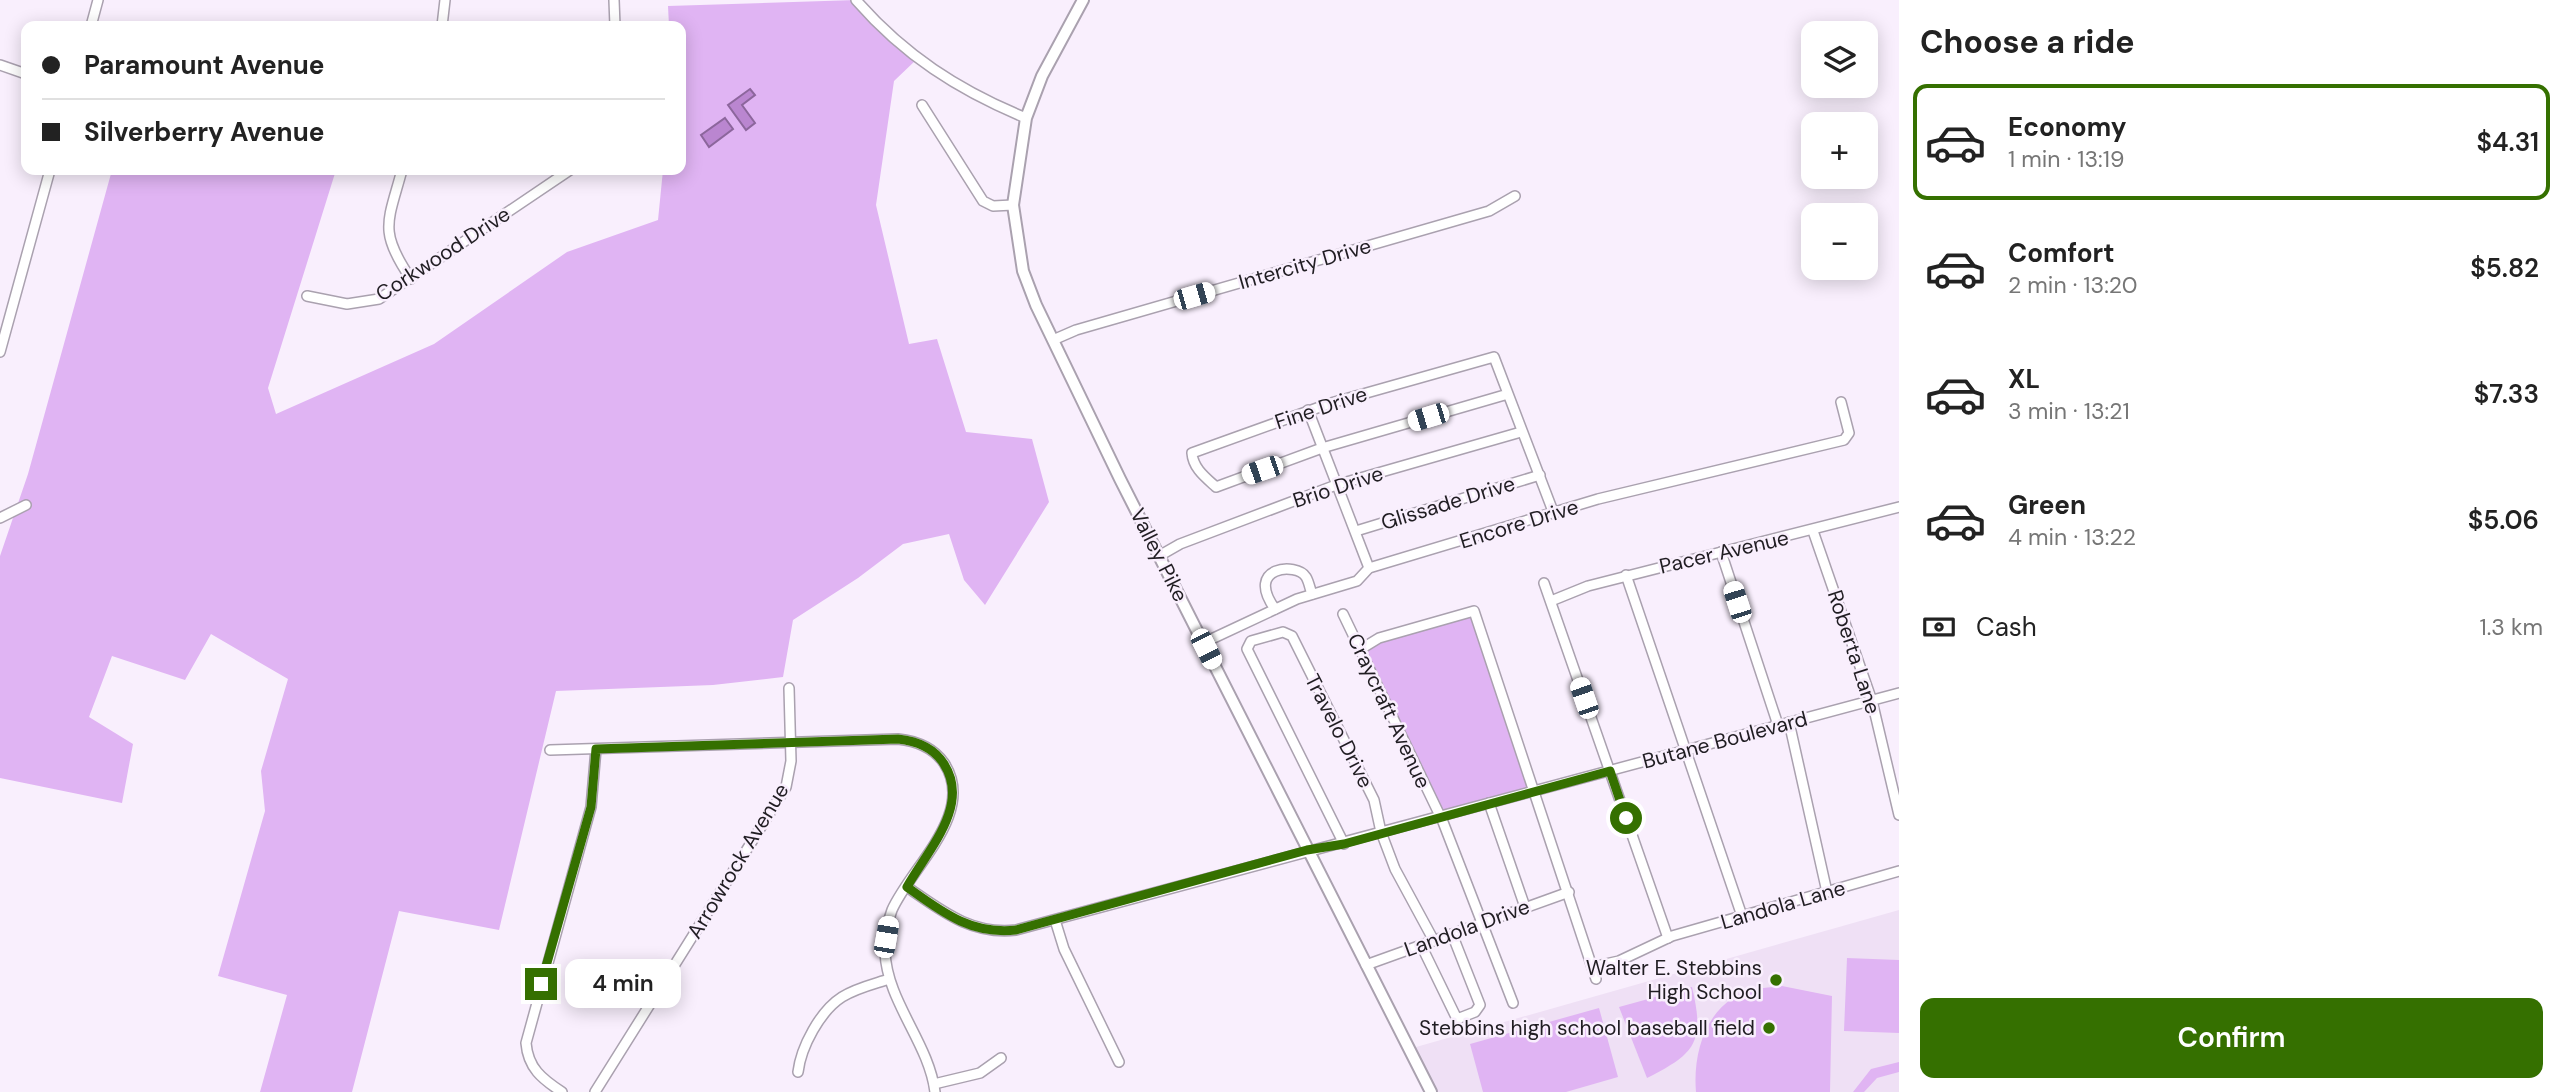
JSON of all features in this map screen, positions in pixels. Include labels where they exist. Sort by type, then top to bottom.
[{"type":"street","points":[[92,21],[98,0]]},
{"type":"street","points":[[443,21],[445,0]]},
{"type":"street","points":[[614,0],[615,21]]},
{"type":"street","points":[[856,0],[916,60],[968,92],[1026,118]]},
{"type":"street","name":"Valley Pike","points":[[1083,0],[1042,76],[1026,118],[1013,205],[1023,271],[1053,340],[1159,556],[1431,1092]]},
{"type":"street","points":[[0,65],[21,72]]},
{"type":"street","points":[[922,106],[983,201],[993,206],[1013,205]]},
{"type":"street","points":[[0,352],[49,175]]},
{"type":"street","points":[[401,175],[387,230],[390,247],[411,279]]},
{"type":"street","name":"Corkwood Drive","points":[[307,296],[334,303],[359,304],[379,299],[562,175]]},
{"type":"street","name":"Intercity Drive","points":[[1053,340],[1076,330],[1489,211],[1515,196]]},
{"type":"street","name":"Fine Drive","points":[[1322,448],[1216,487],[1196,467],[1192,453],[1308,410],[1494,357],[1508,394]]},
{"type":"street","points":[[1322,448],[1508,394],[1554,514]]},
{"type":"street","name":"Encore Drive","points":[[1203,643],[1312,594],[1357,581],[1369,568],[1612,496],[1691,475],[1751,465],[1847,437],[1848,429],[1841,402]]},
{"type":"street","points":[[1308,410],[1369,568]]},
{"type":"street","name":"Brio Drive","points":[[1159,556],[1203,534],[1336,485],[1521,432]]},
{"type":"street","name":"Glissade Drive","points":[[1356,531],[1540,475]]},
{"type":"street","points":[[0,518],[26,505]]},
{"type":"street","name":"Pacer Avenue","points":[[1550,601],[1562,594],[1626,575],[1813,531],[1899,507]]},
{"type":"street","name":"Roberta Lane","points":[[1813,531],[1872,701],[1899,815]]},
{"type":"street","points":[[1721,552],[1778,725]]},
{"type":"street","points":[[1275,609],[1264,594],[1263,586],[1266,578],[1278,571],[1306,576],[1312,594]]},
{"type":"street","points":[[1626,575],[1742,916]]},
{"type":"street","points":[[1544,583],[1668,937],[1619,961],[1592,967]]},
{"type":"street","points":[[1361,649],[1379,638],[1474,611],[1596,979]]},
{"type":"street","name":"Craycraft Avenue","points":[[1343,614],[1440,817],[1513,1003]]},
{"type":"street","name":"Travelo Drive","points":[[1344,844],[1247,649],[1251,641],[1283,632],[1289,633],[1374,800],[1381,832],[1395,869],[1434,940]]},
{"type":"street","name":"Arrowrock Avenue","points":[[595,1092],[781,796],[790,772],[789,688]]},
{"type":"street","name":"Butane Boulevard","points":[[907,887],[968,926],[987,932],[1016,930],[1899,693]]},
{"type":"street","points":[[1789,722],[1827,892]]},
{"type":"street","points":[[550,750],[908,740],[928,748],[942,760],[952,781],[951,810],[888,922],[885,951],[889,979],[935,1088],[980,1073],[1001,1058]]},
{"type":"street","points":[[562,1092],[537,1074],[529,1060],[526,1043],[591,807],[596,749]]},
{"type":"street","points":[[1489,803],[1525,907]]},
{"type":"street","name":"Landola Lane","points":[[1668,937],[1899,872]]},
{"type":"street","name":"Landola Drive","points":[[1366,965],[1569,892]]},
{"type":"street","points":[[1055,920],[1064,949],[1119,1062]]},
{"type":"street","points":[[1421,945],[1457,1019],[1475,1012],[1480,1005],[1452,934]]},
{"type":"street","points":[[798,1073],[802,1053],[835,1002],[850,992],[889,979]]},
{"type":"shaded area","points":[[856,0],[916,60],[894,81],[876,205],[909,344],[937,339],[966,432],[1032,439],[1049,502],[985,605],[964,580],[949,534],[903,544],[858,578],[793,620],[783,677],[713,685],[556,691],[499,930],[399,911],[352,1092],[260,1092],[287,995],[218,976],[265,811],[261,771],[288,679],[211,634],[185,680],[112,656],[89,717],[133,744],[122,803],[0,778],[0,556],[28,474],[111,175],[334,175],[268,388],[276,414],[434,344],[567,252],[658,220],[662,175],[686,175],[686,21],[669,21],[668,6]]},
{"type":"shaded area","points":[[750,89],[755,95],[742,105],[755,123],[746,130],[728,105]]},
{"type":"shaded area","points":[[725,118],[733,129],[709,147],[701,135]]},
{"type":"shaded area","points":[[1474,611],[1534,791],[1440,817],[1361,649]]},
{"type":"shaded area","name":"Walter E. Stebbins High School","points":[[1899,910],[1899,1092],[1431,1092],[1409,1049]]},
{"type":"shaded area","points":[[1847,958],[1899,960],[1899,1033],[1844,1031]]},
{"type":"shaded area","name":"Stebbins high school baseball field","points":[[1782,986],[1832,996],[1830,1092],[1696,1092],[1698,1052],[1714,1016],[1723,1006],[1744,992]]},
{"type":"shaded area","points":[[1692,987],[1697,1021],[1693,1044],[1677,1061],[1647,1078],[1619,1007]]},
{"type":"shaded area","points":[[1599,1008],[1618,1077],[1566,1092],[1483,1092],[1470,1044]]},
{"type":"shaded area","points":[[1899,1062],[1899,1072],[1877,1078],[1864,1092],[1853,1092],[1871,1069]]},
{"type":"place","name":"Walter E. Stebbins High School","points":[[1776,980]]},
{"type":"place","name":"Stebbins high school baseball field","points":[[1769,1028]]},
{"type":"route","points":[[541,984],[591,807],[596,775],[596,749],[898,739],[928,748],[942,760],[948,771],[952,781],[953,801],[946,822],[907,887],[968,926],[987,932],[1016,930],[1610,771],[1626,818]]}]
